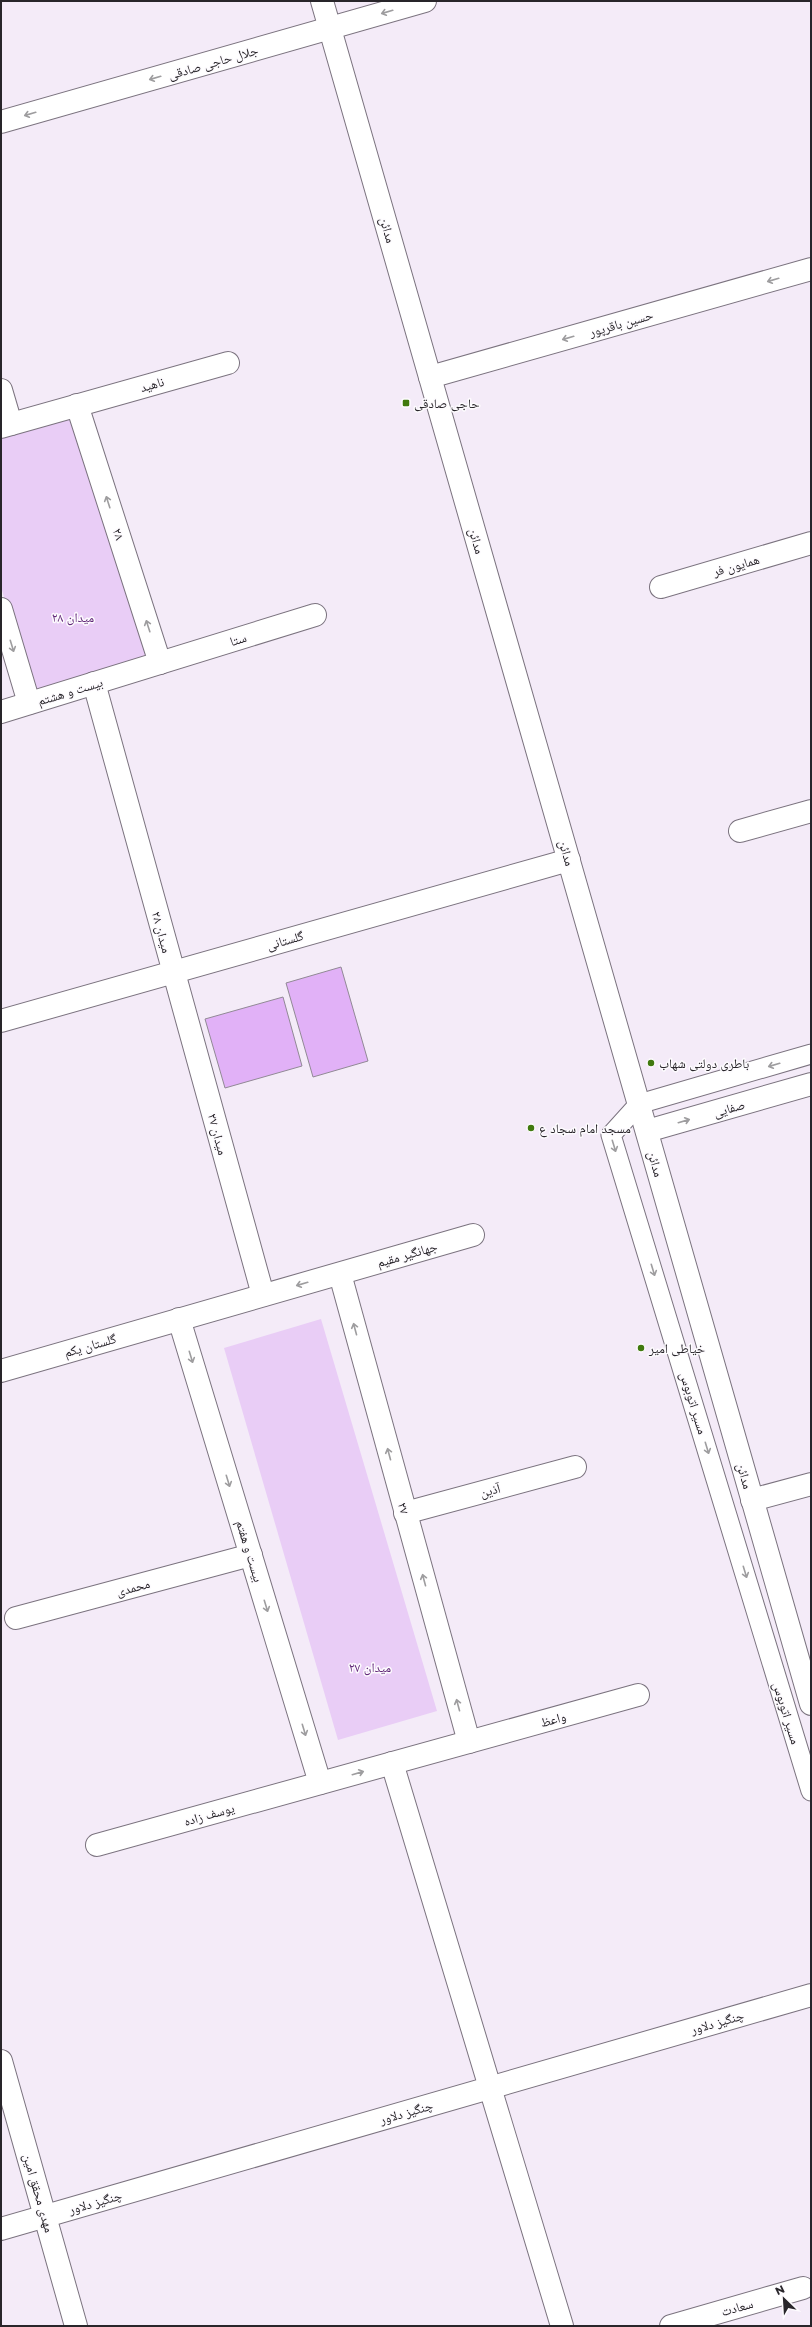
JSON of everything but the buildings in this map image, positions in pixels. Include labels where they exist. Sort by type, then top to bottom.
[{"type":"street","name":"مدائن","points":[[322,1],[811,1704]]},
{"type":"street","name":"جلال حاجی صادقی","points":[[1,122],[425,1]]},
{"type":"street","name":"حسین باقرپور","points":[[430,377],[811,269]]},
{"type":"street","name":"ناهید","points":[[77,405],[228,363]]},
{"type":"street","points":[[1,390],[6,425],[77,405]]},
{"type":"street","name":"۲۸","points":[[77,405],[160,663]]},
{"type":"street","name":"همایون فر","points":[[661,587],[811,543]]},
{"type":"street","name":"بیست و هشتم","points":[[1,609],[29,704],[160,663]]},
{"type":"street","name":"ستا","points":[[160,663],[315,615]]},
{"type":"street","name":"میدان ۲۸","points":[[94,683],[174,972]]},
{"type":"street","points":[[1,712],[29,704]]},
{"type":"street","points":[[740,831],[811,811]]},
{"type":"street","name":"گلستانی","points":[[1,1021],[569,860]]},
{"type":"street","name":"میدان ۲۷","points":[[174,972],[263,1295]]},
{"type":"street","name":"صفایی","points":[[647,1131],[811,1084]]},
{"type":"street","name":"جهانگیر مقیم","points":[[263,1295],[473,1235]]},
{"type":"street","name":"۲۷","points":[[340,1274],[469,1742]]},
{"type":"street","name":"گلستان یکم","points":[[1,1371],[263,1295]]},
{"type":"street","name":"بیست و هفتم","points":[[180,1319],[320,1783]]},
{"type":"street","name":"آذین","points":[[406,1513],[575,1467]]},
{"type":"street","points":[[752,1500],[811,1484]]},
{"type":"street","name":"محمدی","points":[[16,1618],[251,1555]]},
{"type":"street","name":"واعظ","points":[[392,1763],[638,1696]]},
{"type":"street","points":[[392,1763],[562,2326]]},
{"type":"street","name":"یوسف زاده","points":[[97,1845],[392,1763]]},
{"type":"street","name":"چنگیز دلاور","points":[[1,2228],[811,1995]]},
{"type":"street","name":"مهدی محقق امین","points":[[1,2060],[76,2326]]},
{"type":"street","name":"سعادت","points":[[671,2326],[803,2288]]},
{"type":"lane","points":[[639,1104],[811,1054]]},
{"type":"lane","name":"مسیر اتوبوس","points":[[639,1104],[611,1135],[811,1791]]},
{"type":"green space","name":"میدان ۲۸","points":[[72,414],[148,658],[33,693],[1,587],[1,434]]},
{"type":"green space","name":"میدان ۲۷","points":[[321,1319],[437,1711],[338,1740],[224,1348]]},
{"type":"place","name":"حاجی صادقی","points":[[406,403]]},
{"type":"place","name":"باطری دولتی شهاب","points":[[651,1063]]},
{"type":"place","name":"مسجد امام سجاد ع","points":[[531,1128]]},
{"type":"place","name":"خیاطی امیر","points":[[641,1348]]}]
